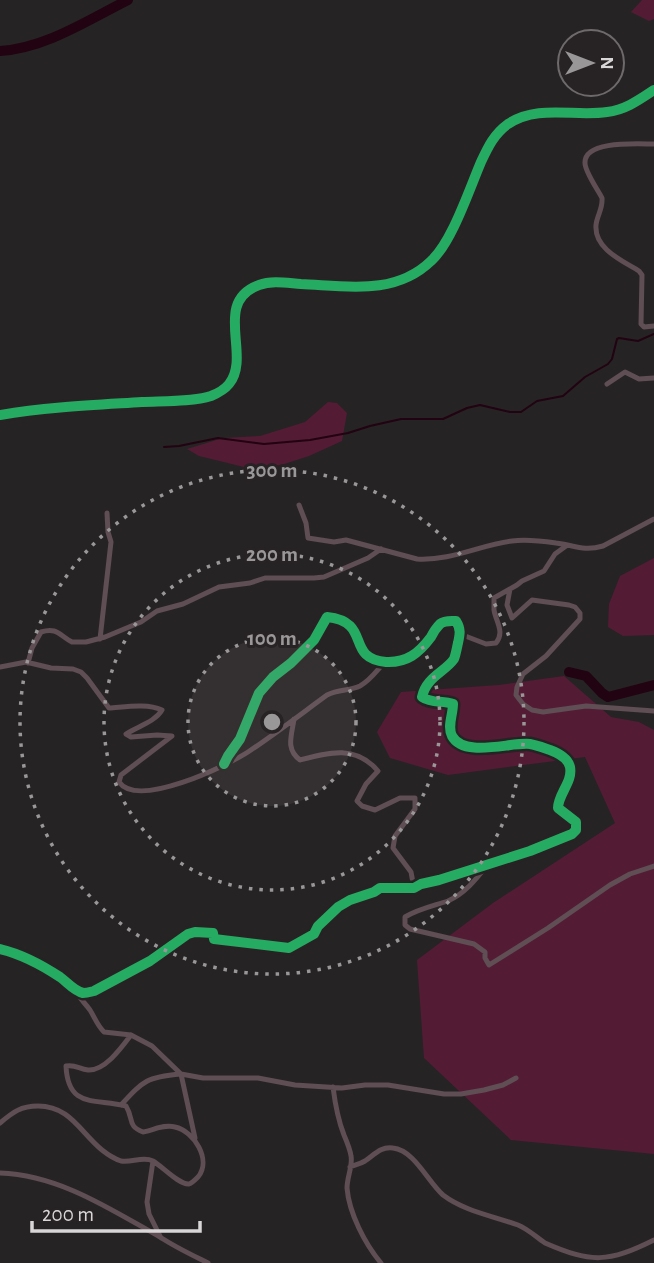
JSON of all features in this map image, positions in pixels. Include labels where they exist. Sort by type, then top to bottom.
[{"type":"street","points":[[0,415],[211,396],[229,385],[233,376],[237,365],[234,321],[236,309],[240,300],[253,287],[273,282],[369,288],[402,281],[423,268],[439,253],[488,146],[510,123],[542,113],[598,113],[618,110],[654,91]]},
{"type":"street","points":[[654,144],[610,145],[588,153],[585,160],[585,168],[602,198],[603,204],[596,226],[599,237],[609,253],[642,275],[641,324],[643,327],[654,326]]},
{"type":"street","points":[[607,384],[625,372],[639,379],[654,378]]},
{"type":"street","points":[[299,505],[308,538],[346,540],[417,559],[443,558],[513,541],[540,541],[594,549],[654,519]]},
{"type":"street","points":[[100,639],[111,542],[107,513]]},
{"type":"street","points":[[460,634],[486,644],[496,643],[500,638],[500,628],[494,609],[494,598],[544,570],[555,554],[566,546]]},
{"type":"street","points":[[28,663],[41,632],[47,630],[57,630],[72,642],[100,639],[134,626],[157,611],[183,604],[219,587],[265,579],[324,577],[368,558],[381,549]]},
{"type":"street","points":[[510,589],[507,605],[512,618],[531,600],[569,605],[580,613],[580,619],[546,656],[523,674],[516,695],[523,704],[531,710],[543,712],[586,706],[654,710]]},
{"type":"street","points":[[0,949],[43,967],[83,993],[94,991],[150,961],[188,934],[213,933],[214,939],[289,948],[314,934],[327,916],[350,900],[380,888],[414,888],[541,847],[576,830],[576,822],[558,808],[558,802],[570,776],[570,766],[563,757],[530,744],[471,747],[456,740],[451,734],[453,704],[434,702],[422,697],[430,682],[454,658],[460,634],[456,621],[440,624],[421,650],[409,659],[386,662],[368,658],[362,651],[353,627],[347,622],[327,617],[314,640],[259,693],[240,739],[224,764]]},
{"type":"street","points":[[0,667],[28,663],[73,669],[87,678],[108,708],[148,706],[162,710],[157,718],[127,734],[131,737],[172,736],[121,775],[119,782],[123,787],[130,790],[147,790],[180,783],[247,753],[334,691],[359,687],[386,662]]},
{"type":"street","points":[[294,719],[290,748],[296,758],[300,760],[321,755],[353,753],[371,762],[378,771],[357,801],[362,806],[374,810],[400,798],[415,798],[415,809],[396,836],[393,848],[411,872],[414,888]]},
{"type":"street","points":[[489,863],[473,884],[463,892],[450,900],[412,912],[405,917],[405,925],[410,929],[474,944],[485,952],[488,965],[610,885],[630,874],[654,866]]},
{"type":"street","points":[[0,1123],[20,1108],[49,1106],[65,1112],[88,1138],[121,1161],[153,1161],[187,1184],[199,1176],[203,1160],[181,1074],[152,1046],[131,1035],[104,1031],[95,1022],[75,989]]},
{"type":"street","points":[[131,1035],[117,1054],[93,1070],[74,1065],[66,1066],[66,1079],[70,1087],[80,1098],[127,1106],[135,1129],[143,1132],[160,1127],[174,1127],[187,1132],[197,1144]]},
{"type":"street","points":[[121,1105],[139,1086],[155,1076],[181,1074],[203,1078],[258,1078],[295,1085],[388,1085],[444,1094],[484,1090],[516,1078]]},
{"type":"street","points":[[333,1087],[338,1116],[351,1154],[347,1189],[367,1245],[381,1263]]},
{"type":"street","points":[[350,1167],[385,1148],[401,1150],[443,1194],[459,1204],[524,1228],[545,1243],[578,1260],[598,1263],[610,1261],[654,1240]]},
{"type":"street","points":[[153,1161],[147,1202],[149,1214],[161,1238]]},
{"type":"street","points":[[0,1173],[29,1176],[106,1205],[208,1263]]},
{"type":"shaded area","points":[[642,0],[654,0],[654,19],[649,21],[631,12]]},
{"type":"shaded area","points":[[328,402],[337,403],[347,413],[342,441],[309,456],[281,465],[244,467],[199,456],[187,449],[223,438],[260,436],[305,422]]},
{"type":"shaded area","points":[[654,558],[654,635],[623,636],[608,627],[609,604],[620,576]]},
{"type":"shaded area","points":[[564,676],[611,717],[639,722],[654,730],[654,1154],[511,1140],[424,1058],[417,960],[493,903],[615,823],[585,757],[448,775],[390,758],[377,732],[401,692],[499,685]]},
{"type":"waterway","points":[[0,51],[34,45],[50,39],[128,0]]},
{"type":"waterway","points":[[164,447],[218,438],[264,444],[310,440],[401,419],[443,419],[480,405],[521,412],[537,401],[563,396],[585,377],[608,364],[617,339],[638,341],[654,334]]},
{"type":"waterway","points":[[569,672],[586,676],[608,697],[654,685]]},
{"type":"cycle path","points":[[0,415],[71,407],[187,400],[215,394],[229,384],[235,372],[235,316],[245,293],[259,285],[280,282],[352,287],[402,280],[417,272],[439,252],[453,229],[489,146],[508,124],[531,114],[614,111],[632,104],[654,90]]},
{"type":"cycle path","points":[[0,949],[31,960],[83,993],[94,991],[150,961],[188,934],[213,933],[214,939],[289,948],[314,934],[318,926],[338,907],[350,900],[380,888],[414,888],[530,851],[576,830],[576,822],[558,808],[570,772],[565,758],[530,744],[477,748],[458,743],[451,732],[453,704],[422,697],[427,684],[454,659],[460,634],[456,621],[440,624],[412,656],[400,661],[386,662],[366,654],[350,626],[341,620],[327,617],[314,640],[259,693],[240,739],[224,764]]}]
